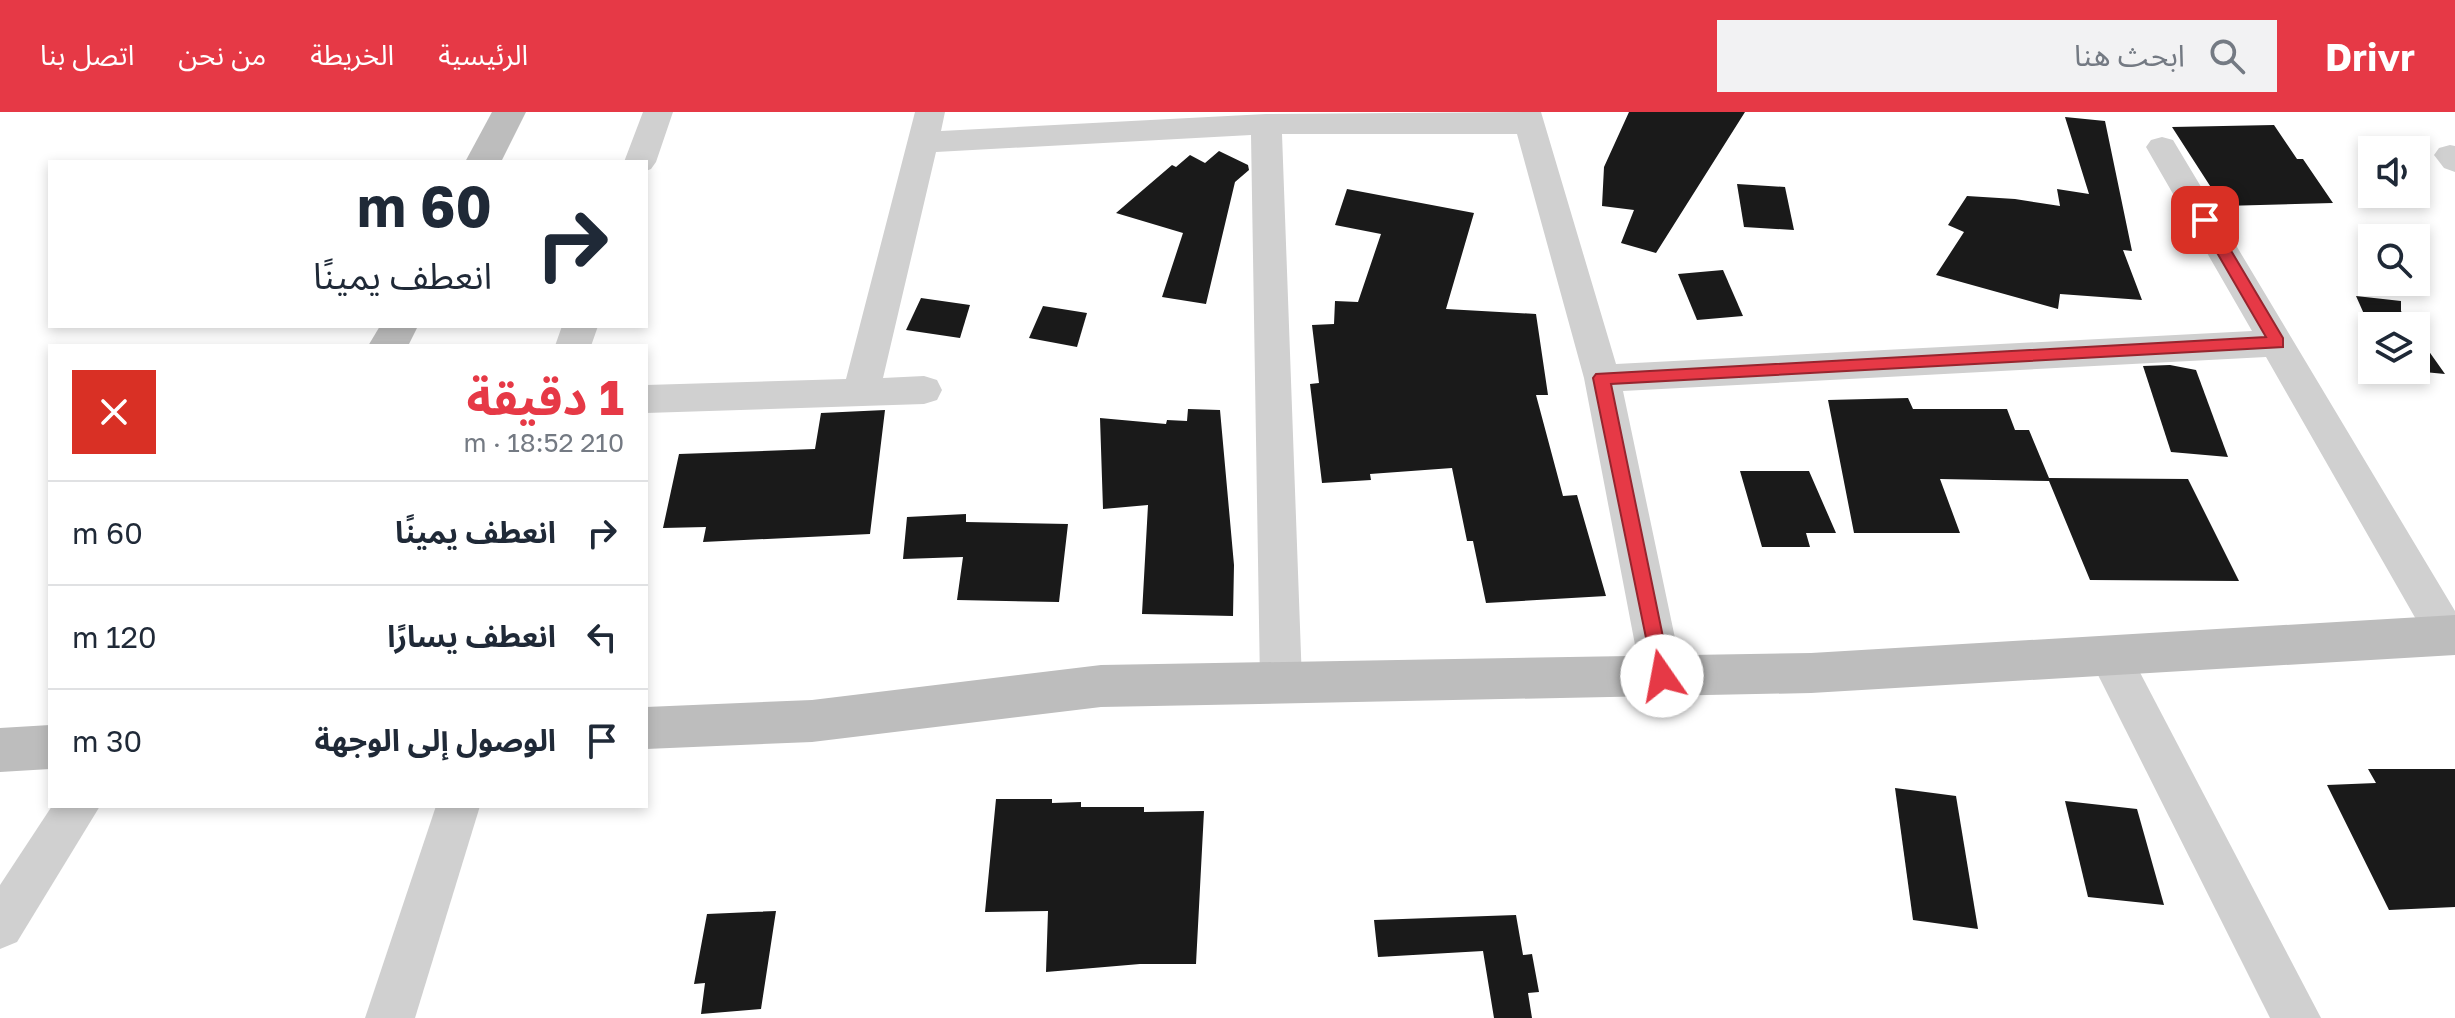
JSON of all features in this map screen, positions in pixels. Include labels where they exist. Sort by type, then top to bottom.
[{"type":"street","points":[[484,160],[509,112]]},
{"type":"street","points":[[641,160],[658,112]]},
{"type":"street","points":[[861,392],[927,127],[1528,118],[1602,378],[1662,676]]},
{"type":"street","points":[[1266,124],[1281,682]]},
{"type":"street","points":[[648,728],[812,721],[1101,686],[1811,673],[2452,635],[2162,147]]},
{"type":"street","points":[[1602,378],[2277,343]]},
{"type":"street","points":[[648,399],[924,390]]},
{"type":"street","points":[[2109,655],[2296,1018]]},
{"type":"street","points":[[0,750],[48,747]]},
{"type":"street","points":[[0,926],[77,808]]},
{"type":"street","points":[[390,1018],[457,808]]},
{"type":"building","points":[[1629,112],[1745,112],[1656,253],[1621,243],[1634,210],[1602,206],[1604,167]]},
{"type":"building","points":[[2065,117],[2105,121],[2132,251],[2123,250],[2142,300],[2060,294],[2058,309],[1936,275],[1964,232],[1948,225],[1967,196],[2060,206],[2057,189],[2089,194]]},
{"type":"building","points":[[2274,125],[2297,159],[2303,159],[2333,203],[2223,206],[2172,127]]},
{"type":"building","points":[[1219,151],[1248,165],[1249,170],[1235,182],[1206,304],[1162,297],[1183,233],[1116,213],[1172,165],[1176,167],[1190,155],[1205,163]]},
{"type":"building","points":[[1737,184],[1785,187],[1794,230],[1744,227]]},
{"type":"building","points":[[1347,189],[1474,213],[1446,309],[1536,314],[1548,395],[1536,395],[1563,496],[1577,495],[1606,596],[1486,603],[1473,541],[1467,541],[1452,468],[1370,474],[1371,480],[1322,483],[1310,384],[1319,383],[1312,325],[1334,324],[1335,301],[1358,302],[1381,234],[1335,225]]},
{"type":"building","points":[[1723,270],[1743,316],[1697,320],[1678,274]]},
{"type":"building","points":[[2356,296],[2401,301],[2402,312],[2363,312]]},
{"type":"building","points":[[921,298],[970,305],[960,338],[906,330]]},
{"type":"building","points":[[1043,306],[1087,313],[1077,347],[1029,338]]},
{"type":"building","points":[[2430,353],[2445,374],[2430,373]]},
{"type":"building","points":[[2170,365],[2196,370],[2228,457],[2171,452],[2143,366]]},
{"type":"building","points":[[1908,398],[1913,409],[2007,409],[2015,430],[2029,430],[2049,478],[2188,479],[2239,581],[2090,580],[2049,481],[1940,479],[1960,533],[1854,533],[1828,400]]},
{"type":"building","points":[[1188,409],[1220,410],[1234,565],[1233,616],[1142,614],[1148,505],[1103,509],[1100,418],[1166,424],[1167,420],[1187,421]]},
{"type":"building","points":[[885,410],[870,534],[703,542],[706,527],[663,528],[679,454],[815,449],[821,413]]},
{"type":"building","points":[[1740,471],[1809,471],[1836,533],[1806,533],[1810,547],[1762,547]]},
{"type":"building","points":[[966,514],[966,522],[1068,524],[1059,602],[957,600],[963,557],[903,559],[907,517]]},
{"type":"building","points":[[2368,769],[2455,769],[2455,907],[2389,910],[2327,785],[2376,783]]},
{"type":"building","points":[[1895,788],[1956,796],[1978,929],[1913,920]]},
{"type":"building","points":[[996,799],[1052,799],[1052,803],[1081,802],[1081,807],[1144,807],[1144,812],[1204,811],[1196,964],[1140,964],[1046,972],[1048,911],[985,912]]},
{"type":"building","points":[[2065,801],[2137,809],[2164,905],[2088,897]]},
{"type":"building","points":[[776,911],[761,1009],[701,1014],[705,983],[694,984],[707,914]]},
{"type":"building","points":[[1516,915],[1523,955],[1532,954],[1539,992],[1528,993],[1532,1018],[1494,1018],[1483,951],[1378,957],[1374,920]]},
{"type":"route","points":[[1662,676],[1602,378],[2277,343],[2205,220]]}]
